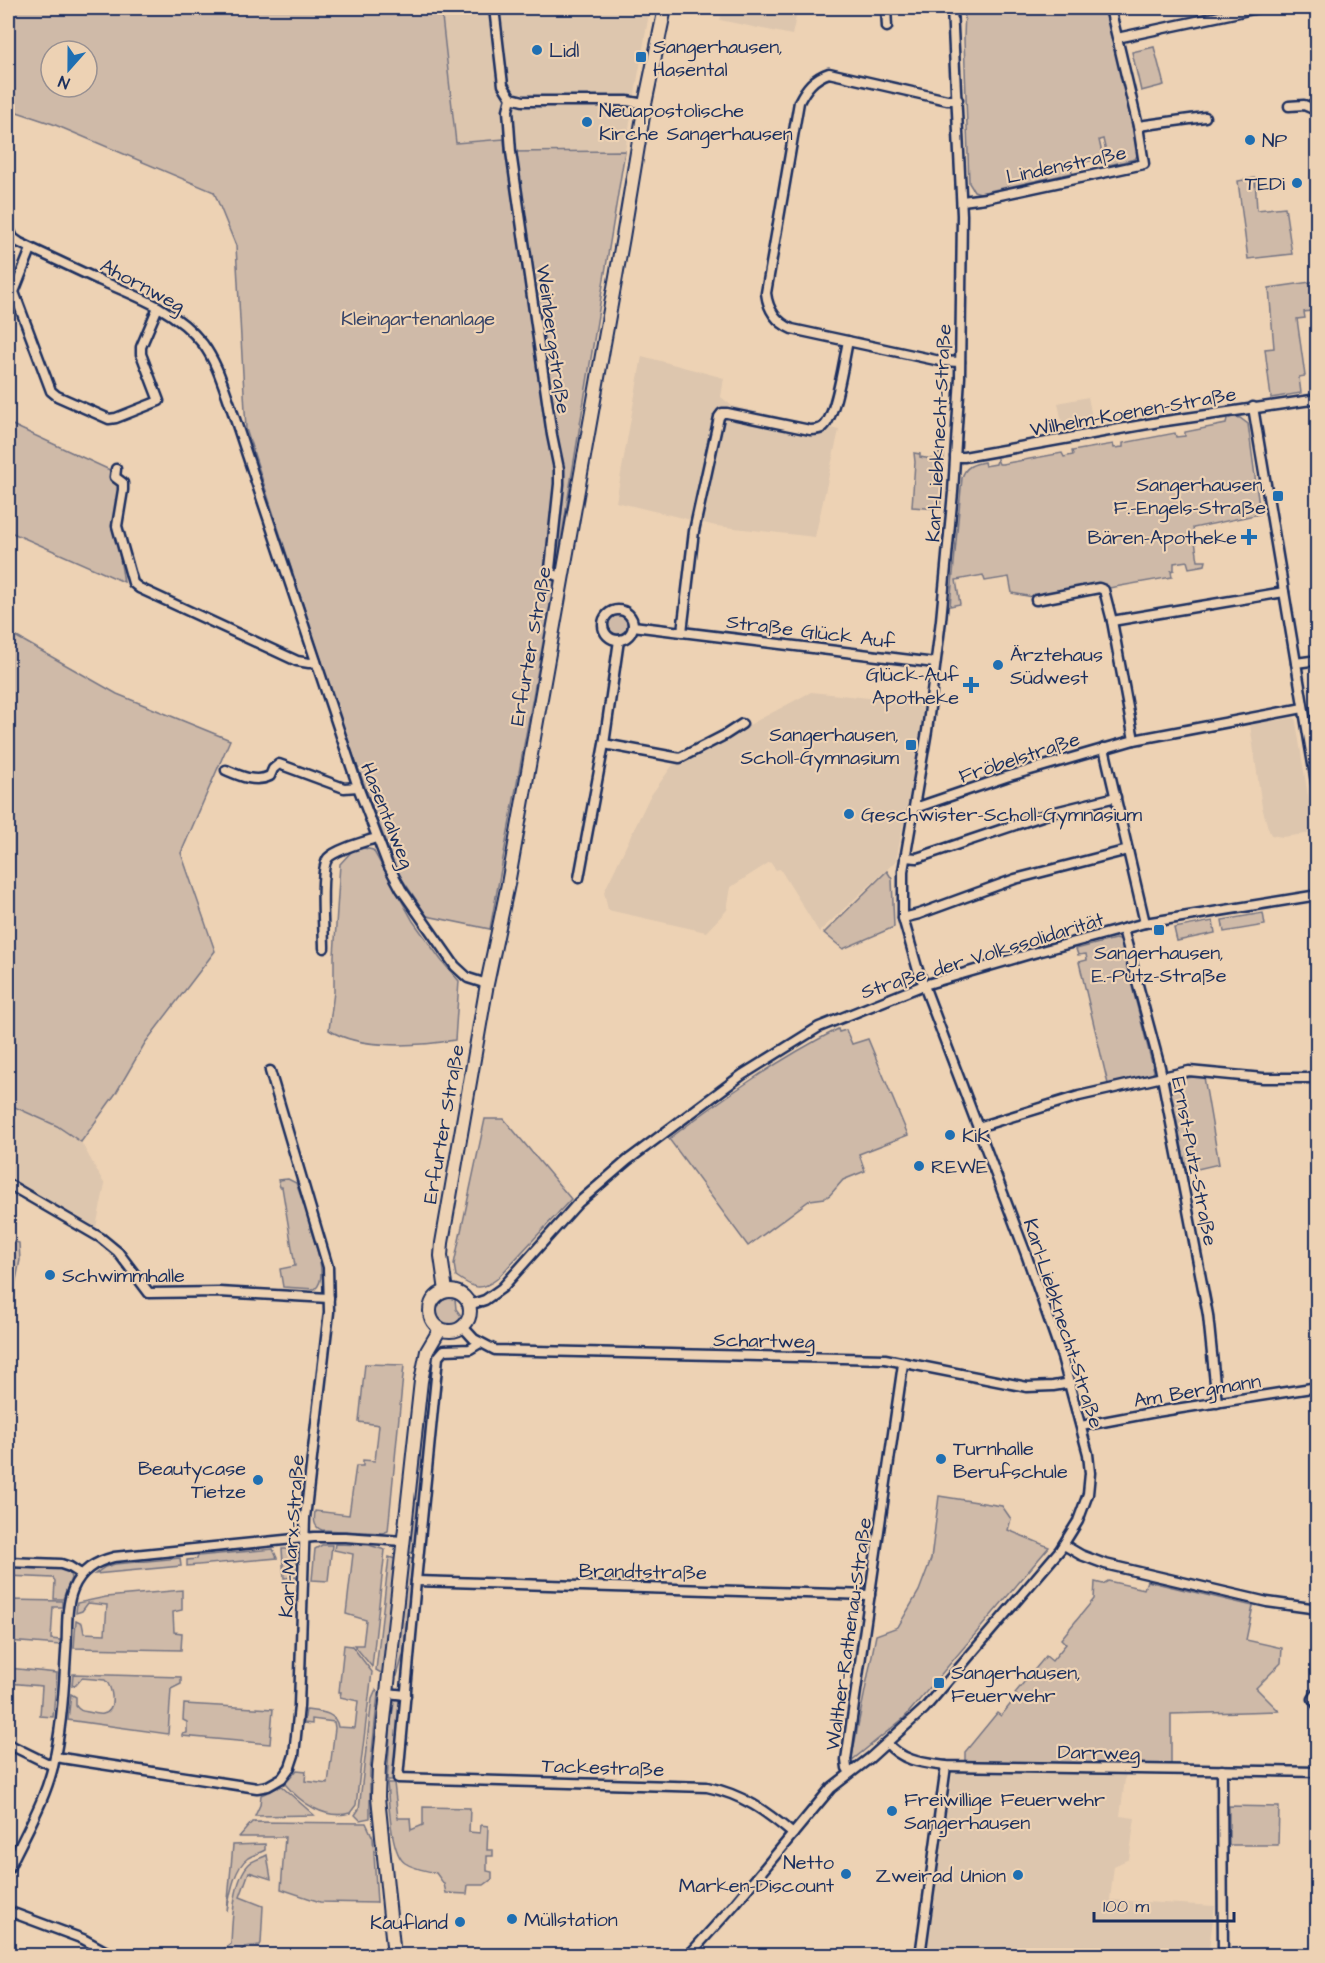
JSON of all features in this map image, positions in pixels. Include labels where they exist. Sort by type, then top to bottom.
[{"type":"main road","name":"Erfurter Straße","points":[[446,1291],[441,1251],[487,984],[508,884],[624,237],[645,104],[665,8]]},
{"type":"main road","points":[[446,1291],[460,1294],[469,1305],[469,1317],[463,1327],[453,1331],[440,1329],[431,1318],[430,1308],[435,1297],[446,1291]]},
{"type":"main road","points":[[393,1956],[378,1786],[422,1372],[427,1352],[440,1329]]},
{"type":"street","name":"Weinbergstraße","points":[[494,8],[503,85],[511,98],[508,110],[511,152],[559,469],[558,508],[550,569],[553,574],[562,578]]},
{"type":"street","points":[[886,8],[887,27]]},
{"type":"street","name":"Karl-Liebknecht-Straße","points":[[850,1773],[924,1709],[1064,1545],[1081,1513],[1089,1488],[1089,1459],[1071,1383],[1026,1254],[916,967],[903,918],[902,891],[905,857],[915,806],[935,663],[956,457],[962,201],[952,8]]},
{"type":"street","points":[[1110,8],[1138,126]]},
{"type":"street","points":[[1117,38],[1258,8]]},
{"type":"street","points":[[958,100],[947,100],[829,73],[806,87],[799,102],[766,297],[772,313],[787,327],[940,361],[960,362]]},
{"type":"street","points":[[511,98],[523,101],[627,101],[645,104]]},
{"type":"street","points":[[1289,106],[1305,105],[1317,111]]},
{"type":"street","name":"Lindenstraße","points":[[962,201],[986,198],[1144,164],[1138,126],[1205,117]]},
{"type":"street","name":"Ahornweg","points":[[8,227],[16,241],[158,306],[183,323],[210,355],[221,379],[242,441]]},
{"type":"street","points":[[31,249],[14,291],[51,391],[102,417],[116,418],[159,401],[141,354],[141,347],[158,306]]},
{"type":"street","points":[[682,632],[694,531],[717,424],[723,413],[810,430],[821,428],[826,424],[832,412],[848,341]]},
{"type":"street","name":"Wilhelm-Koenen-Straße","points":[[956,457],[964,458],[1252,407],[1317,399]]},
{"type":"street","points":[[1252,407],[1317,794]]},
{"type":"street","name":"Hasentalweg","points":[[242,441],[357,787],[387,863],[401,889],[450,960],[468,978],[487,984]]},
{"type":"street","points":[[116,469],[115,477],[123,483],[117,526],[132,583],[297,660],[316,662]]},
{"type":"street","points":[[1036,600],[1099,588],[1104,590],[1134,740]]},
{"type":"street","points":[[1112,621],[1284,592]]},
{"type":"street","points":[[616,609],[624,610],[631,617],[633,626],[628,636],[619,640],[608,636],[603,630],[604,618],[616,609]]},
{"type":"street","name":"Straße Glück Auf","points":[[633,626],[935,663]]},
{"type":"street","points":[[579,878],[604,744],[619,640]]},
{"type":"street","points":[[1296,663],[1317,660]]},
{"type":"street","name":"Fröbelstraße","points":[[915,806],[1134,740],[1303,708]]},
{"type":"street","points":[[604,744],[680,758],[742,724]]},
{"type":"street","points":[[1104,748],[1145,923]]},
{"type":"street","points":[[226,770],[241,776],[265,779],[279,764],[344,788],[357,787]]},
{"type":"street","points":[[905,857],[917,858],[1043,815],[1116,797]]},
{"type":"street","points":[[324,948],[323,878],[326,861],[335,853],[376,838]]},
{"type":"street","points":[[903,918],[920,914],[1015,879],[1128,850]]},
{"type":"street","name":"Straße der Volkssolidarität","points":[[469,1305],[485,1300],[502,1288],[578,1203],[628,1160],[741,1075],[819,1027],[924,985],[1145,923],[1317,895]]},
{"type":"street","name":"Ernst-Putz-Straße","points":[[1123,929],[1162,1078],[1208,1315],[1217,1402]]},
{"type":"street","name":"Karl-Marx-Straße","points":[[8,1744],[54,1761],[253,1788],[268,1786],[282,1778],[293,1761],[299,1706],[304,1538],[329,1298],[328,1267],[270,1071]]},
{"type":"street","points":[[978,1127],[1068,1099],[1183,1072],[1199,1071],[1263,1078],[1317,1078]]},
{"type":"street","points":[[8,1184],[101,1238],[118,1253],[149,1293],[226,1292],[329,1298]]},
{"type":"street","name":"Schartweg","points":[[463,1327],[480,1343],[492,1349],[506,1351],[880,1359],[1027,1387],[1071,1383]]},
{"type":"street","points":[[387,1693],[406,1695],[438,1357],[444,1350],[470,1349],[480,1343]]},
{"type":"street","name":"Walther-Rathenau-Straße","points":[[688,1956],[734,1905],[831,1788],[850,1773],[846,1763],[903,1364]]},
{"type":"street","name":"Am Bergmann","points":[[1082,1426],[1317,1387]]},
{"type":"street","points":[[8,1870],[42,1797],[54,1761],[64,1681],[69,1601],[81,1574],[93,1565],[114,1557],[304,1538],[345,1537],[403,1541]]},
{"type":"street","points":[[1064,1545],[1081,1555],[1108,1565],[1267,1602],[1317,1609]]},
{"type":"street","points":[[8,1562],[61,1564],[81,1574]]},
{"type":"street","name":"Brandtstraße","points":[[416,1581],[870,1594]]},
{"type":"street","points":[[1317,1691],[1312,1699],[1317,1706]]},
{"type":"street","name":"Tackestraße","points":[[406,1695],[398,1778],[707,1787],[748,1801],[764,1810],[793,1834]]},
{"type":"street","name":"Darrweg","points":[[887,1743],[905,1758],[946,1766],[1317,1772]]},
{"type":"street","points":[[920,1956],[946,1766]]},
{"type":"street","points":[[1222,1770],[1223,1956]]},
{"type":"street","points":[[8,1911],[83,1939],[114,1956]]},
{"type":"shaded area","points":[[441,8],[650,8],[625,151],[505,152],[504,139],[456,143]]},
{"type":"shaded area","points":[[723,8],[798,8],[792,35],[720,20]]},
{"type":"shaded area","points":[[642,356],[724,378],[721,397],[732,406],[839,430],[815,537],[716,526],[616,502]]},
{"type":"shaded area","points":[[1088,397],[1094,427],[1064,433],[1058,403]]},
{"type":"shaded area","points":[[811,692],[927,704],[896,861],[819,932],[780,869],[776,870],[770,862],[731,887],[727,910],[706,932],[608,910],[604,892],[649,798],[672,766]]},
{"type":"shaded area","points":[[1295,718],[1314,833],[1282,837],[1271,835],[1262,807],[1250,724]]},
{"type":"shaded area","points":[[8,1104],[57,1126],[81,1142],[105,1185],[96,1227],[8,1178]]},
{"type":"shaded area","points":[[953,1771],[1126,1772],[1120,1816],[1135,1818],[1129,1859],[1114,1866],[1110,1900],[1215,1906],[1208,1955],[925,1956]]},
{"type":"green space","name":"Kleingartenanlage","points":[[8,8],[441,8],[456,143],[504,139],[505,152],[625,151],[554,583],[490,929],[427,916],[396,870],[342,725],[246,429],[236,246],[214,192],[53,124],[8,109]]},
{"type":"green space","points":[[965,8],[1108,8],[1135,118],[1139,152],[1135,159],[1109,165],[1103,139],[1099,140],[1103,158],[1071,165],[1072,173],[980,193],[974,191],[969,183]]},
{"type":"green space","points":[[1154,47],[1164,85],[1141,91],[1132,52]]},
{"type":"green space","points":[[1255,178],[1257,210],[1285,207],[1292,254],[1248,259],[1238,181]]},
{"type":"green space","points":[[1317,281],[1317,310],[1304,312],[1305,318],[1297,319],[1305,376],[1299,377],[1301,393],[1271,398],[1265,349],[1274,348],[1269,288]]},
{"type":"green space","points":[[1227,418],[1240,418],[1248,424],[1260,514],[1193,528],[1198,561],[1206,561],[1205,565],[1189,568],[1187,561],[1174,563],[1174,570],[1171,571],[1172,577],[1109,588],[1102,585],[1038,598],[1012,593],[1009,577],[985,581],[983,575],[956,580],[960,604],[950,606],[962,478],[970,466],[984,462],[985,466],[996,464],[997,459],[999,464],[1002,464],[1062,453],[1064,457],[1073,455],[1072,451],[1113,444],[1114,448],[1123,447],[1123,443],[1175,433],[1176,437],[1185,436],[1185,432],[1226,424]]},
{"type":"green space","points":[[8,423],[112,471],[111,479],[120,486],[114,524],[124,582],[8,531]]},
{"type":"green space","points":[[914,453],[920,454],[920,457],[938,460],[939,453],[944,454],[940,509],[912,507]]},
{"type":"green space","points":[[617,614],[625,617],[628,625],[625,633],[617,636],[609,633],[606,625],[609,617]]},
{"type":"green space","points":[[8,632],[117,694],[230,740],[181,853],[215,951],[145,1043],[116,1093],[81,1142],[57,1126],[8,1104]]},
{"type":"green space","points":[[364,848],[373,850],[413,921],[459,981],[455,1040],[408,1045],[373,1044],[357,1041],[329,1030],[334,992],[340,864],[352,851]]},
{"type":"green space","points":[[887,871],[892,879],[894,927],[843,949],[824,933]]},
{"type":"green space","points":[[1263,913],[1265,925],[1224,932],[1222,920]]},
{"type":"green space","points":[[1213,921],[1215,933],[1177,941],[1174,928]]},
{"type":"green space","points":[[1115,939],[1120,940],[1154,1071],[1152,1075],[1108,1084],[1079,962],[1087,960],[1086,954],[1078,955],[1076,949]]},
{"type":"green space","points":[[838,1029],[839,1032],[846,1030],[852,1044],[868,1039],[908,1135],[859,1154],[865,1171],[843,1180],[825,1198],[810,1200],[748,1246],[669,1139],[751,1080]]},
{"type":"green space","points":[[1204,1077],[1219,1164],[1189,1171],[1186,1168],[1169,1083],[1173,1080]]},
{"type":"green space","points":[[485,1119],[504,1119],[571,1199],[497,1279],[486,1286],[476,1287],[456,1276],[454,1264]]},
{"type":"green space","points":[[288,1179],[296,1183],[312,1227],[310,1228],[321,1269],[319,1284],[315,1289],[283,1287],[280,1269],[295,1266],[282,1187],[278,1180]]},
{"type":"green space","points":[[8,1240],[19,1243],[20,1260],[8,1320]]},
{"type":"green space","points":[[449,1298],[455,1299],[456,1309],[462,1317],[452,1325],[440,1321],[436,1311],[441,1301]]},
{"type":"green space","points":[[365,1364],[404,1365],[388,1531],[383,1533],[322,1530],[314,1520],[315,1511],[349,1515],[356,1466],[363,1466],[363,1460],[375,1461],[379,1425],[359,1422]]},
{"type":"green space","points":[[425,1416],[429,1417],[414,1551],[411,1553],[407,1552],[419,1443]]},
{"type":"green space","points":[[939,1496],[1002,1506],[1011,1519],[1008,1530],[1049,1547],[904,1718],[851,1761],[876,1635],[898,1627],[919,1591],[931,1559]]},
{"type":"green space","points":[[335,1544],[369,1545],[385,1550],[372,1667],[354,1645],[363,1645],[366,1620],[346,1614],[353,1554],[334,1550]]},
{"type":"green space","points":[[322,1545],[332,1545],[328,1581],[312,1580],[315,1549]]},
{"type":"green space","points":[[273,1549],[277,1558],[187,1566],[187,1560],[197,1559],[198,1556]]},
{"type":"green space","points":[[282,1549],[289,1549],[295,1553],[297,1563],[299,1563],[298,1577],[284,1578]]},
{"type":"green space","points":[[389,1557],[395,1559],[383,1674],[376,1670]]},
{"type":"green space","points":[[180,1558],[181,1566],[95,1574],[115,1564]]},
{"type":"green space","points":[[405,1558],[413,1559],[404,1652],[397,1676],[394,1676]]},
{"type":"green space","points":[[8,1565],[63,1567],[69,1571],[71,1578],[63,1599],[54,1599],[55,1581],[53,1578],[8,1576]]},
{"type":"green space","points":[[1108,1581],[1144,1589],[1147,1581],[1253,1606],[1246,1640],[1282,1648],[1281,1663],[1256,1688],[1279,1711],[1171,1714],[1171,1765],[965,1761],[965,1752],[997,1713],[1001,1716],[1017,1696],[1015,1693],[1046,1656],[1052,1661],[1066,1644],[1061,1639],[1094,1599],[1095,1582],[1103,1584]]},
{"type":"green space","points":[[182,1590],[182,1610],[173,1612],[174,1632],[182,1633],[181,1650],[74,1648],[76,1620],[82,1623],[84,1633],[105,1634],[107,1605],[88,1603],[82,1611],[76,1613],[77,1603],[106,1597]]},
{"type":"green space","points":[[8,1600],[62,1601],[62,1607],[53,1607],[51,1639],[60,1640],[60,1645],[8,1641]]},
{"type":"green space","points":[[344,1645],[352,1646],[372,1672],[356,1805],[350,1813],[341,1815],[314,1808],[298,1798],[285,1784],[297,1770],[306,1771],[305,1781],[328,1784],[334,1722],[312,1719],[312,1724],[304,1723],[306,1710],[330,1715],[337,1722],[338,1727],[355,1728],[358,1701],[340,1697],[341,1692],[339,1692]]},
{"type":"green space","points":[[8,1668],[57,1673],[53,1717],[40,1716],[42,1686],[8,1683]]},
{"type":"green space","points":[[73,1674],[181,1677],[181,1684],[171,1689],[168,1734],[68,1720],[71,1694],[76,1697],[76,1706],[83,1711],[103,1714],[112,1704],[112,1693],[105,1680],[82,1678],[72,1686]]},
{"type":"green space","points":[[376,1690],[378,1694],[370,1771],[370,1818],[360,1820],[355,1815],[359,1809],[372,1699]]},
{"type":"green space","points":[[395,1697],[401,1702],[394,1780],[387,1780],[391,1721]]},
{"type":"green space","points":[[184,1704],[273,1709],[270,1744],[182,1736],[187,1733],[187,1722],[183,1720]]},
{"type":"green space","points":[[387,1783],[394,1783],[398,1818],[410,1818],[411,1830],[423,1825],[423,1807],[470,1808],[469,1832],[480,1833],[481,1825],[488,1826],[487,1850],[493,1850],[493,1856],[487,1856],[487,1871],[492,1872],[492,1879],[484,1885],[468,1885],[467,1894],[446,1893],[444,1884],[436,1873],[405,1863],[396,1849],[393,1838]]},
{"type":"green space","points":[[281,1786],[314,1815],[255,1816],[261,1795]]},
{"type":"green space","points":[[1229,1806],[1279,1807],[1278,1845],[1229,1845]]},
{"type":"green space","points":[[252,1822],[366,1823],[373,1838],[377,1903],[320,1902],[281,1889],[285,1837],[239,1837]]},
{"type":"green space","points":[[265,1844],[265,1850],[248,1858],[239,1868],[233,1882],[227,1911],[233,1845]]},
{"type":"green space","points":[[267,1855],[271,1879],[249,1872],[240,1897],[263,1906],[261,1943],[245,1947],[236,1955],[223,1955],[224,1949],[231,1944],[234,1902],[240,1880],[249,1864]]},
{"type":"place","name":"Lidl","points":[[537,50]]},
{"type":"place","name":"Sangerhausen, Hasental","points":[[641,57]]},
{"type":"place","name":"Neuapostolische Kirche Sangerhausen","points":[[587,122]]},
{"type":"place","name":"NP","points":[[1250,140]]},
{"type":"place","name":"TEDi","points":[[1297,183]]},
{"type":"place","name":"Sangerhausen, F.-Engels-Straße","points":[[1278,496]]},
{"type":"place","name":"Bären-Apotheke","points":[[1249,537]]},
{"type":"place","name":"Ärztehaus Südwest","points":[[998,665]]},
{"type":"place","name":"Glück-Auf Apotheke","points":[[971,685]]},
{"type":"place","name":"Sangerhausen, Scholl-Gymnasium","points":[[911,745]]},
{"type":"place","name":"Geschwister-Scholl-Gymnasium","points":[[849,814]]},
{"type":"place","name":"Sangerhausen, E.-Putz-Straße","points":[[1159,930]]},
{"type":"place","name":"KiK","points":[[950,1135]]},
{"type":"place","name":"REWE","points":[[919,1166]]},
{"type":"place","name":"Schwimmhalle","points":[[50,1275]]},
{"type":"place","name":"Turnhalle Berufschule","points":[[941,1459]]},
{"type":"place","name":"Beautycase Tietze","points":[[258,1480]]},
{"type":"place","name":"Sangerhausen, Feuerwehr","points":[[939,1683]]},
{"type":"place","name":"Freiwillige Feuerwehr Sangerhausen","points":[[892,1811]]},
{"type":"place","name":"Netto Marken-Discount","points":[[846,1874]]},
{"type":"place","name":"Zweirad Union","points":[[1018,1875]]},
{"type":"place","name":"Müllstation","points":[[512,1919]]},
{"type":"place","name":"Kaufland","points":[[460,1922]]}]
